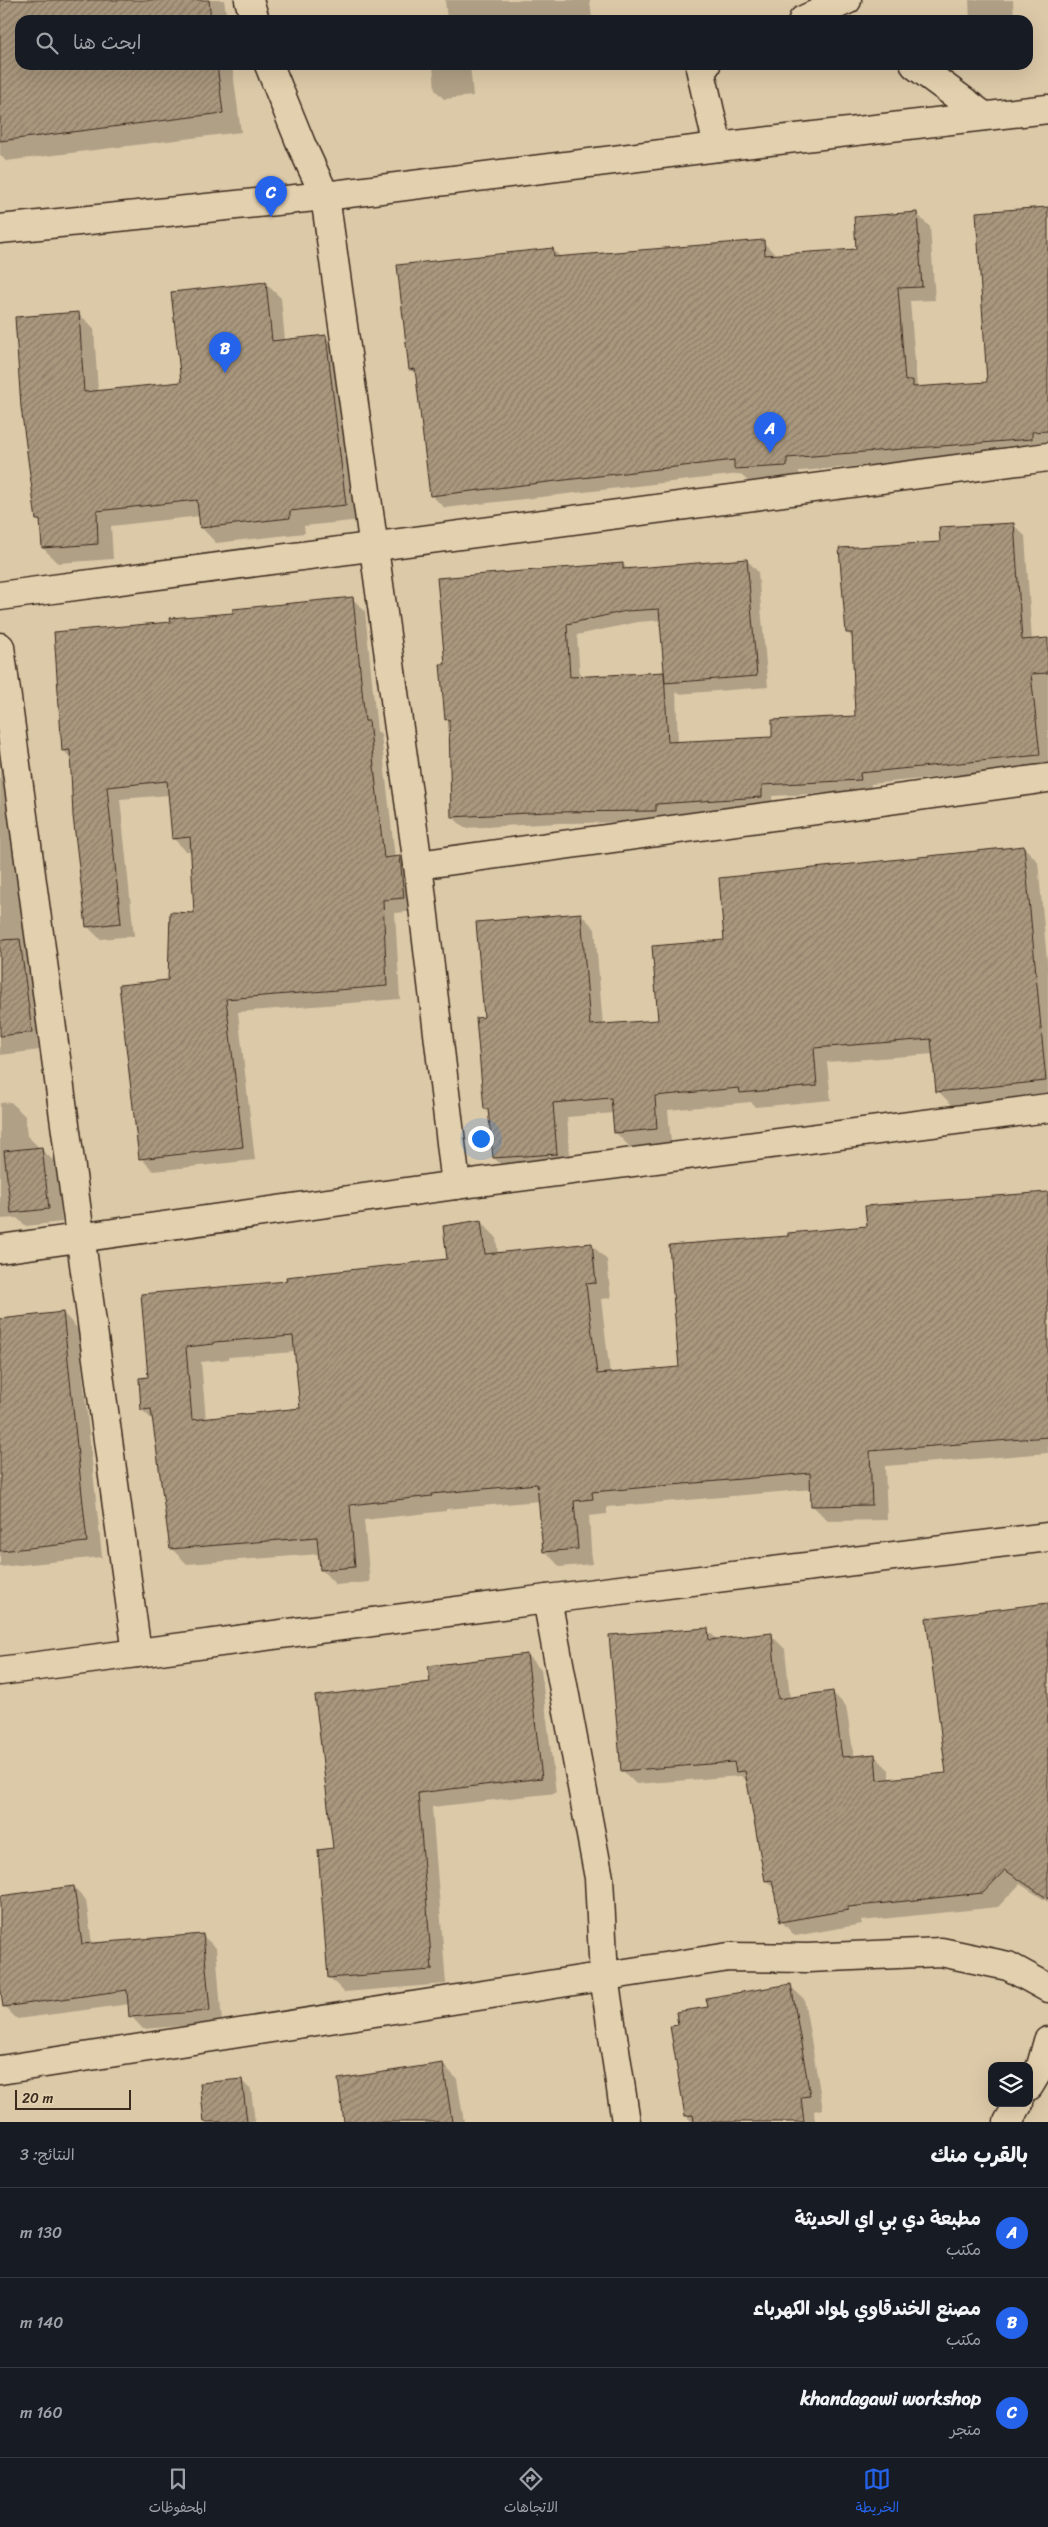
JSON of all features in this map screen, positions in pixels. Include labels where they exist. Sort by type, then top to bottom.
[{"type":"street","points":[[249,0],[254,15]]},
{"type":"street","points":[[816,15],[840,6]]},
{"type":"street","points":[[271,70],[301,144],[325,196],[372,546],[418,865],[456,1185]]},
{"type":"street","points":[[700,70],[718,147]]},
{"type":"street","points":[[922,70],[984,116]]},
{"type":"street","points":[[0,229],[325,196],[718,147],[1048,109]]},
{"type":"street","points":[[0,596],[1048,457]]},
{"type":"street","points":[[0,646],[138,1653]]},
{"type":"street","points":[[418,865],[1048,778]]},
{"type":"street","points":[[0,1249],[456,1185],[1048,1108]]},
{"type":"street","points":[[0,1671],[547,1599],[1048,1537]]},
{"type":"street","points":[[547,1599],[599,1878],[604,1976],[626,2122]]},
{"type":"street","points":[[0,2070],[729,1957],[808,1958],[941,1952],[1008,1966],[1048,1988]]},
{"type":"street","points":[[1033,2079],[1041,2066],[1048,2041]]},
{"type":"street","points":[[1008,2122],[1017,2107]]},
{"type":"building","points":[[0,0],[209,0],[210,15],[15,15],[15,70],[218,70],[223,113],[0,141]]},
{"type":"building","points":[[1048,207],[1048,431],[1032,432],[1032,439],[787,458],[787,466],[734,469],[734,460],[430,496],[415,369],[409,370],[397,265],[553,248],[554,257],[764,240],[765,255],[856,249],[854,217],[917,212],[922,287],[898,288],[905,381],[913,380],[913,387],[987,382],[976,212]]},
{"type":"building","points":[[266,282],[272,341],[326,335],[346,505],[290,511],[290,518],[200,528],[197,500],[97,511],[98,544],[42,548],[40,520],[36,520],[21,407],[15,317],[79,312],[84,392],[181,382],[171,292]]},
{"type":"building","points":[[1014,523],[1022,640],[1048,638],[1048,673],[1031,674],[1040,755],[860,773],[861,780],[762,785],[762,797],[656,804],[656,811],[548,812],[451,817],[449,719],[445,720],[440,664],[445,664],[437,578],[623,563],[623,569],[747,559],[757,676],[665,683],[659,609],[626,611],[567,624],[570,677],[664,672],[668,742],[772,737],[772,720],[855,716],[852,633],[846,633],[839,548],[940,542],[939,527]]},
{"type":"building","points":[[353,597],[365,721],[369,721],[384,858],[400,856],[404,898],[383,900],[387,986],[226,999],[243,1147],[139,1159],[119,985],[168,980],[170,912],[194,913],[190,837],[172,839],[167,781],[107,787],[121,923],[86,927],[73,816],[70,750],[62,751],[54,632],[171,622],[170,618],[233,613],[233,609]]},
{"type":"building","points":[[1024,846],[1046,1081],[936,1092],[931,1039],[814,1048],[817,1086],[740,1093],[739,1088],[655,1096],[657,1129],[614,1133],[611,1098],[553,1103],[557,1154],[493,1158],[488,1109],[484,1109],[476,1018],[484,1017],[476,922],[581,913],[590,1025],[658,1020],[652,946],[724,940],[719,878]]},
{"type":"building","points":[[20,939],[32,1032],[0,1036],[0,940]]},
{"type":"building","points":[[42,1147],[49,1209],[11,1213],[4,1151]]},
{"type":"building","points":[[1048,1192],[1048,1437],[870,1451],[872,1505],[811,1506],[810,1473],[592,1492],[593,1499],[574,1501],[578,1549],[543,1552],[537,1484],[431,1494],[432,1496],[350,1505],[355,1567],[320,1570],[317,1537],[170,1549],[151,1409],[141,1410],[139,1378],[148,1377],[141,1294],[287,1281],[286,1277],[447,1259],[443,1226],[481,1220],[485,1254],[592,1243],[596,1283],[586,1284],[597,1374],[679,1367],[669,1245],[788,1236],[788,1233],[867,1226],[865,1206]],"holes":[[[293,1336],[300,1408],[192,1420],[186,1347],[214,1344],[214,1342]]]},
{"type":"building","points":[[63,1312],[87,1542],[0,1551],[0,1319]]},
{"type":"building","points":[[1048,1603],[1048,1899],[1005,1870],[983,1893],[848,1907],[848,1910],[780,1922],[772,1880],[765,1881],[745,1771],[736,1772],[734,1762],[621,1771],[609,1635],[708,1628],[709,1640],[772,1633],[778,1699],[833,1691],[842,1757],[875,1754],[877,1780],[946,1773],[926,1618]]},
{"type":"building","points":[[527,1654],[542,1778],[418,1793],[432,1970],[328,1978],[318,1850],[333,1848],[315,1696],[430,1682],[428,1666]]},
{"type":"building","points":[[74,1886],[82,1944],[203,1934],[210,2011],[129,2017],[127,1990],[3,2007],[0,1984],[0,1896]]},
{"type":"building","points":[[791,1984],[810,2096],[801,2097],[804,2122],[694,2122],[693,2115],[685,2116],[670,2026],[678,2025],[676,2012],[708,2007],[706,1998]]},
{"type":"building","points":[[443,2063],[452,2122],[344,2122],[338,2079]]},
{"type":"building","points":[[242,2079],[247,2122],[204,2122],[200,2083]]},
{"type":"place","name":"khandagawi workshop","points":[[271,217]]},
{"type":"place","name":"مصنع الخندقاوي لمواد الكهرباء","points":[[225,373]]},
{"type":"place","name":"مطبعة دي بي اي الحديثة","points":[[770,453]]}]
